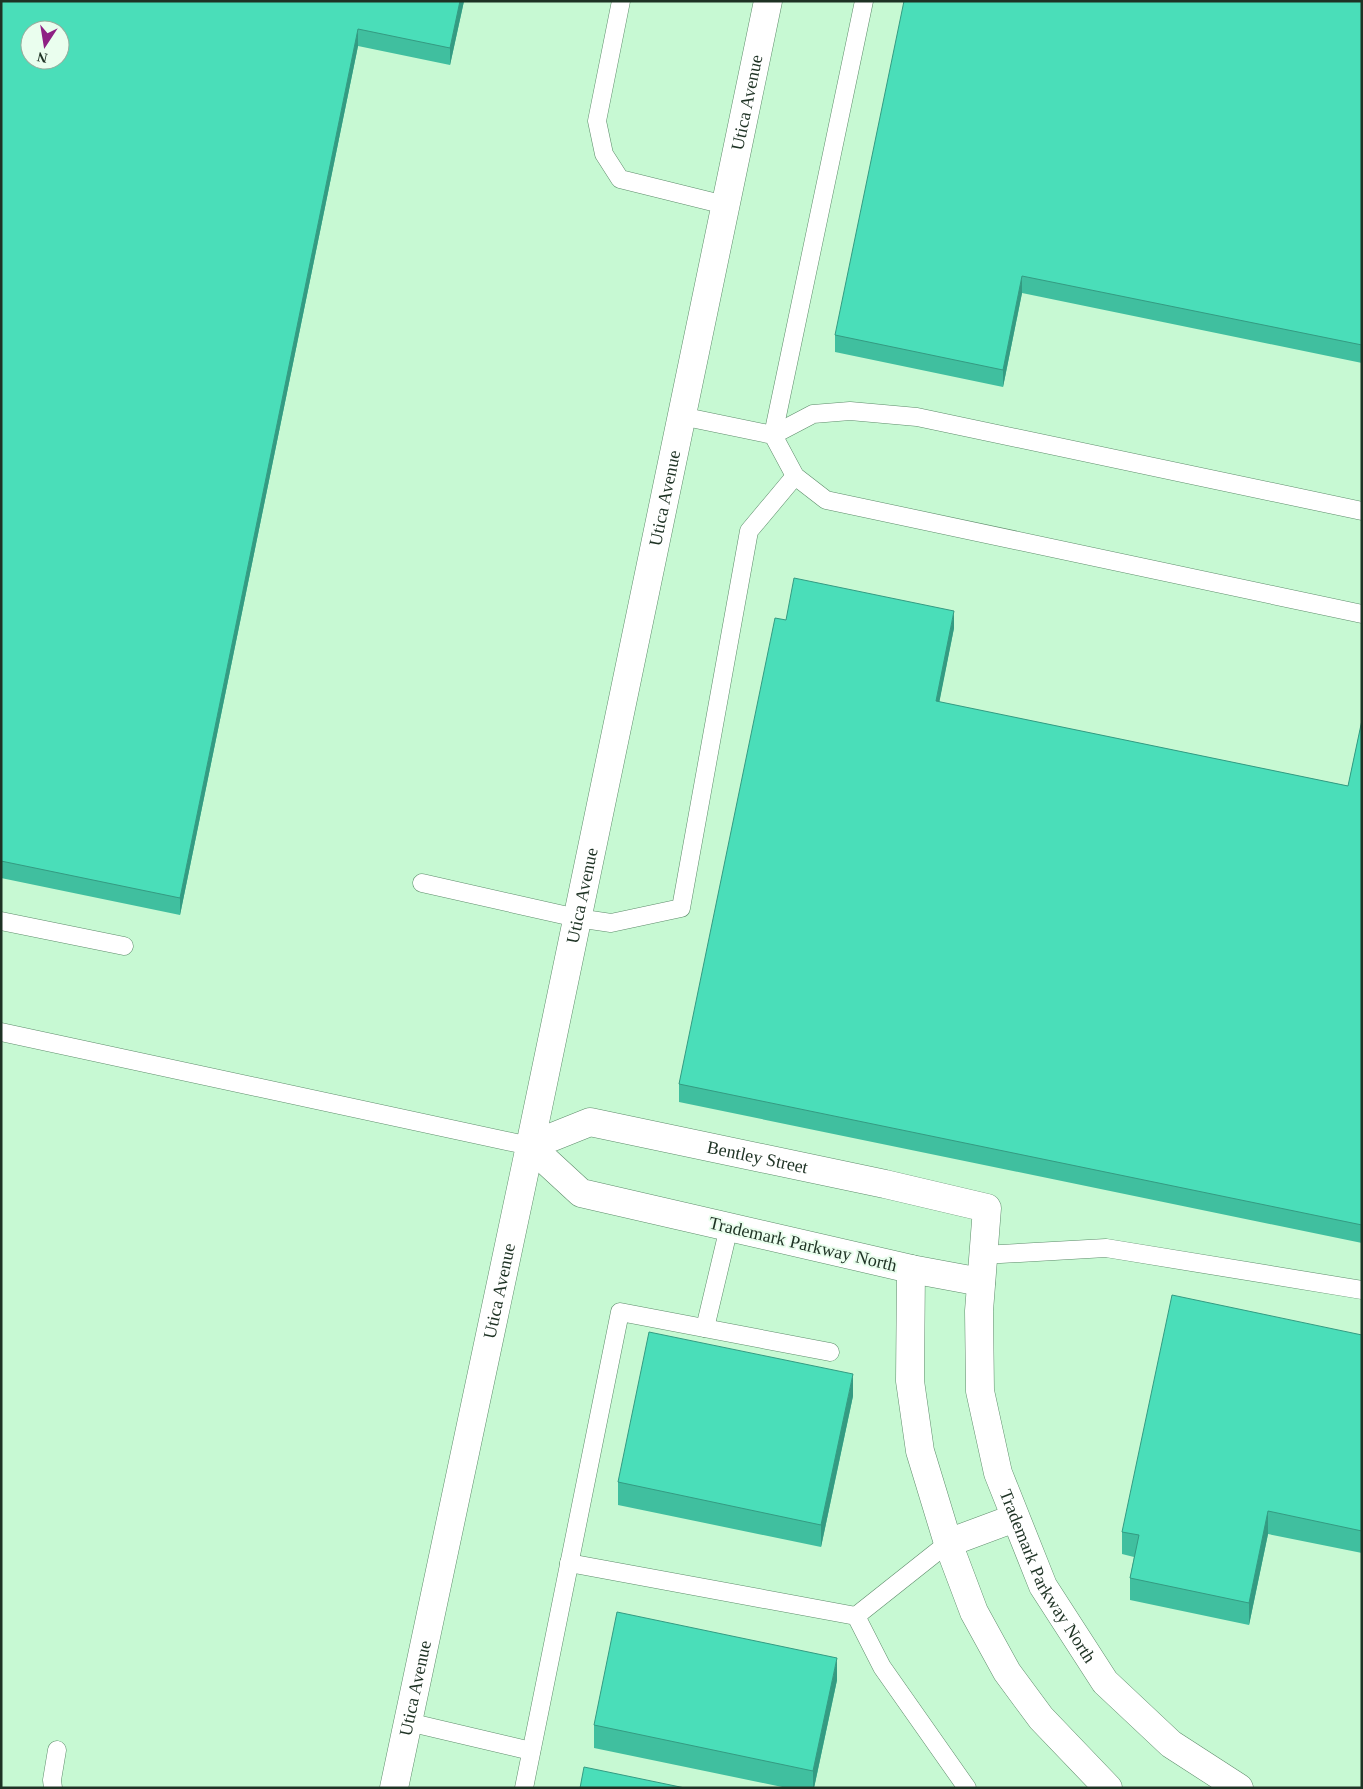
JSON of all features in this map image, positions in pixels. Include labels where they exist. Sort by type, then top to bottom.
[{"type":"street","name":"Utica Avenue","points":[[394,1788],[530,1146],[768,1]]},
{"type":"street","name":"Bentley Street","points":[[530,1146],[590,1122],[886,1184],[987,1208]]},
{"type":"street","name":"Trademark Parkway North","points":[[530,1146],[581,1193],[911,1269],[912,1390],[920,1451],[948,1543],[974,1612],[1007,1672],[1041,1718],[1108,1788]]},
{"type":"street","name":"Trademark Parkway North","points":[[987,1208],[978,1311],[980,1391],[998,1473],[1043,1586],[1105,1682],[1172,1744],[1239,1788]]},
{"type":"street","points":[[911,1269],[982,1269]]},
{"type":"street","points":[[948,1543],[1015,1518]]},
{"type":"lane","points":[[621,1],[597,121],[604,154],[620,179],[725,205]]},
{"type":"lane","points":[[864,1],[773,435],[795,476],[826,500],[1362,614]]},
{"type":"lane","points":[[681,416],[773,435],[813,414],[850,411],[917,417],[1362,511]]},
{"type":"lane","points":[[422,883],[611,924],[680,908],[749,531],[795,476]]},
{"type":"lane","points":[[1,921],[124,946]]},
{"type":"lane","points":[[1,1032],[530,1146]]},
{"type":"lane","points":[[705,1328],[729,1226]]},
{"type":"lane","points":[[982,1269],[1106,1248],[1362,1290]]},
{"type":"lane","points":[[524,1788],[620,1312],[830,1352]]},
{"type":"lane","points":[[569,1563],[856,1616],[948,1543]]},
{"type":"lane","points":[[856,1616],[882,1667],[968,1788]]},
{"type":"lane","points":[[408,1722],[531,1751]]},
{"type":"lane","points":[[53,1788],[52,1780],[57,1750]]},
{"type":"building","points":[[1,1],[460,1],[450,48],[358,29],[180,898],[1,861]]},
{"type":"building","points":[[904,1],[1362,1],[1362,345],[1022,276],[1003,370],[835,335]]},
{"type":"building","points":[[794,578],[954,611],[936,701],[1348,786],[1362,720],[1362,1225],[679,1084],[775,618],[786,620]]},
{"type":"building","points":[[1172,1295],[1362,1335],[1362,1531],[1268,1511],[1249,1603],[1130,1578],[1139,1535],[1122,1532]]},
{"type":"building","points":[[649,1332],[853,1374],[821,1525],[618,1482]]},
{"type":"building","points":[[617,1612],[837,1658],[813,1771],[594,1725]]},
{"type":"building","points":[[584,1767],[685,1788],[580,1788]]}]
